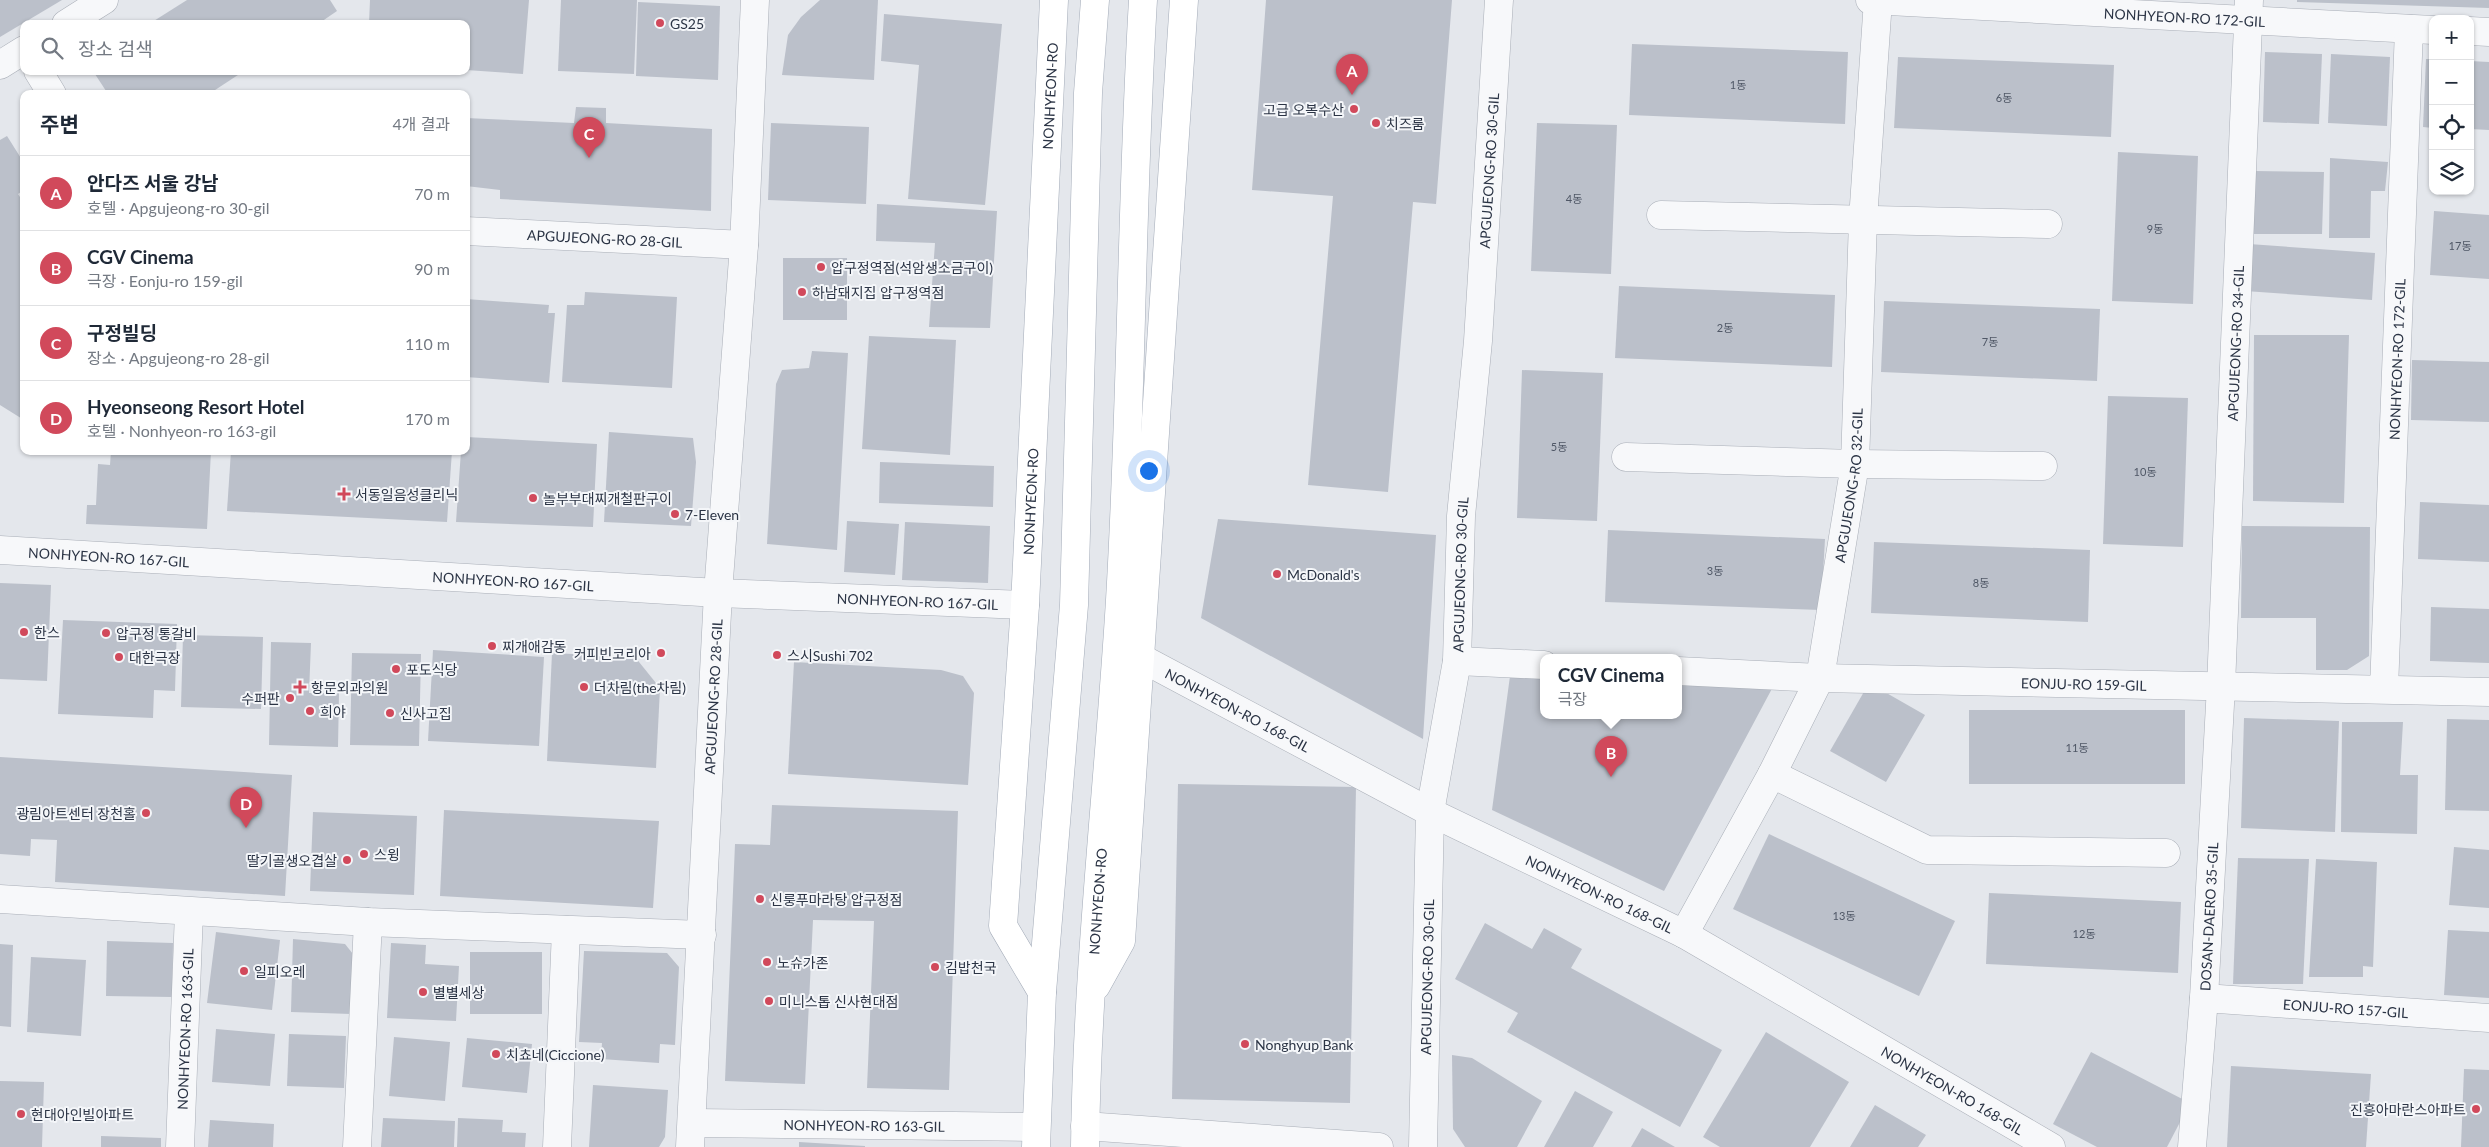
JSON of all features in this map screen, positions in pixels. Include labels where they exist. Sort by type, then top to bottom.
[{"type":"main road","name":"NONHYEON-RO","points":[[1042,992],[1003,926],[1025,605],[1054,0]]},
{"type":"main road","points":[[1036,1137],[1042,992],[1074,605],[1088,93],[1095,0]]},
{"type":"main road","name":"NONHYEON-RO","points":[[1085,1136],[1096,925],[1120,598],[1138,88],[1143,0]]},
{"type":"main road","name":"NONHYEON-RO","points":[[1092,994],[1121,941],[1184,0]]},
{"type":"street","points":[[72,20],[104,0]]},
{"type":"street","name":"APGUJEONG-RO 28-GIL","points":[[691,1135],[718,593],[744,245],[755,0]]},
{"type":"street","name":"APGUJEONG-RO 30-GIL","points":[[1424,1147],[1430,812],[1457,661],[1461,516],[1478,341],[1500,0]]},
{"type":"street","name":"NONHYEON-RO 172-GIL","points":[[1870,0],[2248,11],[2421,29],[2384,689]]},
{"type":"street","name":"APGUJEONG-RO 32-GIL","points":[[1684,934],[1772,774],[1820,678],[1855,464],[1863,220],[1878,0]]},
{"type":"street","name":"APGUJEONG-RO 34-GIL","points":[[2221,686],[2248,11]]},
{"type":"street","points":[[2474,31],[2489,32]]},
{"type":"street","points":[[0,65],[20,52]]},
{"type":"street","points":[[40,75],[50,90]]},
{"type":"street","points":[[1660,215],[2048,224]]},
{"type":"street","name":"APGUJEONG-RO 28-GIL","points":[[470,231],[744,245]]},
{"type":"street","points":[[1626,457],[1855,464],[2042,466]]},
{"type":"street","name":"NONHYEON-RO 167-GIL","points":[[0,550],[718,593],[1025,605]]},
{"type":"street","name":"NONHYEON-RO 168-GIL","points":[[1139,657],[1430,812],[1684,934],[2051,1147]]},
{"type":"street","points":[[1457,661],[1540,665]]},
{"type":"street","name":"EONJU-RO 159-GIL","points":[[1682,671],[1820,678],[2489,692]]},
{"type":"street","name":"DOSAN-DAERO 35-GIL","points":[[2192,1147],[2204,998],[2221,686]]},
{"type":"street","points":[[1772,774],[1927,850],[2166,853]]},
{"type":"street","points":[[0,898],[189,912],[368,922],[702,935]]},
{"type":"street","name":"NONHYEON-RO 163-GIL","points":[[180,1147],[189,912]]},
{"type":"street","points":[[357,1147],[368,922]]},
{"type":"street","points":[[557,1147],[566,930]]},
{"type":"street","name":"EONJU-RO 157-GIL","points":[[2204,998],[2489,1018]]},
{"type":"street","name":"NONHYEON-RO 163-GIL","points":[[691,1135],[1036,1137]]},
{"type":"street","points":[[1085,1136],[1379,1147]]},
{"type":"building","points":[[0,0],[62,0],[28,20],[20,20],[20,25],[0,37]]},
{"type":"building","points":[[187,0],[330,0],[337,11],[324,20],[155,20]]},
{"type":"building","points":[[370,0],[529,0],[523,74],[470,70],[470,20],[369,20]]},
{"type":"building","points":[[561,0],[637,0],[634,74],[558,71]]},
{"type":"building","points":[[820,0],[878,0],[874,80],[782,75],[788,35],[801,17]]},
{"type":"building","points":[[1266,0],[1452,0],[1436,204],[1413,202],[1388,492],[1308,485],[1333,196],[1252,190]]},
{"type":"building","points":[[2297,0],[2489,0],[2489,8],[2297,2]]},
{"type":"building","points":[[638,2],[720,6],[718,80],[636,76]]},
{"type":"building","points":[[884,14],[1002,24],[985,205],[908,199],[919,65],[881,61]]},
{"type":"building","points":[[1632,44],[1848,52],[1845,124],[1629,115]]},
{"type":"building","points":[[2265,52],[2322,54],[2319,124],[2263,122]]},
{"type":"building","points":[[2331,54],[2390,57],[2387,126],[2328,123]]},
{"type":"building","points":[[1898,57],[2114,65],[2111,137],[1894,128]]},
{"type":"building","points":[[2426,59],[2429,59],[2429,128],[2423,127]]},
{"type":"building","points":[[2474,61],[2489,62],[2489,130],[2474,129]]},
{"type":"building","points":[[96,75],[238,75],[215,90],[105,90]]},
{"type":"building","points":[[576,107],[606,108],[606,123],[712,129],[711,211],[500,199],[500,190],[470,186],[470,118],[574,123]]},
{"type":"building","points":[[771,123],[869,127],[866,204],[768,200]]},
{"type":"building","points":[[1537,123],[1617,125],[1611,274],[1531,271]]},
{"type":"building","points":[[7,136],[20,157],[20,193],[18,194],[20,197],[20,418],[0,405],[0,140]]},
{"type":"building","points":[[2118,152],[2198,156],[2193,304],[2112,301]]},
{"type":"building","points":[[2330,158],[2388,162],[2385,191],[2371,191],[2370,238],[2329,238]]},
{"type":"building","points":[[2254,171],[2324,172],[2322,234],[2252,234]]},
{"type":"building","points":[[877,204],[997,211],[990,328],[929,327],[935,243],[876,241]]},
{"type":"building","points":[[2434,211],[2489,215],[2489,279],[2430,275]]},
{"type":"building","points":[[2249,244],[2375,253],[2372,300],[2245,291]]},
{"type":"building","points":[[783,258],[847,258],[847,320],[783,320]]},
{"type":"building","points":[[1619,286],[1835,295],[1832,367],[1615,358]]},
{"type":"building","points":[[585,292],[677,297],[672,388],[562,382],[567,305],[584,305]]},
{"type":"building","points":[[470,299],[549,305],[548,313],[555,313],[549,383],[470,377]]},
{"type":"building","points":[[1884,301],[2100,309],[2097,381],[1881,372]]},
{"type":"building","points":[[2254,335],[2349,335],[2344,503],[2253,501]]},
{"type":"building","points":[[869,336],[956,340],[950,455],[862,449]]},
{"type":"building","points":[[812,351],[848,353],[837,550],[767,544],[776,384],[782,370],[809,368]]},
{"type":"building","points":[[2412,360],[2489,362],[2489,422],[2411,420]]},
{"type":"building","points":[[1522,370],[1603,373],[1597,521],[1517,518]]},
{"type":"building","points":[[2108,396],[2188,398],[2183,547],[2103,544]]},
{"type":"building","points":[[609,432],[693,438],[696,462],[691,526],[604,522]]},
{"type":"building","points":[[470,437],[597,444],[593,527],[456,522],[461,455],[470,455]]},
{"type":"building","points":[[111,455],[211,455],[207,529],[86,524],[87,505],[96,505],[98,464],[110,465]]},
{"type":"building","points":[[231,455],[452,455],[447,522],[227,511]]},
{"type":"building","points":[[880,462],[994,466],[993,507],[879,503]]},
{"type":"building","points":[[2420,502],[2489,505],[2489,562],[2418,559]]},
{"type":"building","points":[[1218,519],[1436,535],[1423,739],[1201,618]]},
{"type":"building","points":[[847,521],[899,524],[895,575],[844,572]]},
{"type":"building","points":[[905,522],[990,526],[988,583],[902,580]]},
{"type":"building","points":[[2242,526],[2370,527],[2369,656],[2347,670],[2316,670],[2316,618],[2241,618]]},
{"type":"building","points":[[1608,530],[1825,539],[1821,610],[1605,602]]},
{"type":"building","points":[[1874,542],[2090,550],[2088,622],[1871,613]]},
{"type":"building","name":"한스","points":[[0,583],[51,585],[47,681],[0,679]]},
{"type":"building","points":[[2431,607],[2489,609],[2489,663],[2430,661]]},
{"type":"building","name":"대한극장","points":[[63,620],[177,624],[175,691],[154,690],[153,718],[58,714]]},
{"type":"building","points":[[183,635],[263,637],[261,709],[181,707]]},
{"type":"building","points":[[271,642],[311,643],[309,693],[339,693],[338,747],[269,745]]},
{"type":"building","points":[[433,650],[544,657],[539,746],[428,741]]},
{"type":"building","points":[[352,653],[421,654],[419,746],[350,745]]},
{"type":"building","points":[[552,653],[635,657],[660,688],[656,768],[547,761]]},
{"type":"building","points":[[794,662],[941,670],[963,676],[974,693],[968,785],[788,774]]},
{"type":"building","points":[[1510,676],[1540,677],[1540,719],[1682,719],[1682,681],[1775,683],[1664,891],[1492,810]]},
{"type":"building","points":[[1869,683],[1925,715],[1886,782],[1830,751]]},
{"type":"building","points":[[1969,710],[2185,710],[2185,784],[1969,784]]},
{"type":"building","points":[[2244,718],[2339,721],[2335,832],[2241,828]]},
{"type":"building","points":[[2447,719],[2489,720],[2489,811],[2445,810]]},
{"type":"building","points":[[2342,722],[2403,722],[2400,775],[2418,775],[2417,834],[2341,832]]},
{"type":"building","points":[[0,757],[292,775],[285,896],[55,882],[57,840],[31,839],[30,856],[0,854]]},
{"type":"building","points":[[1178,784],[1356,787],[1350,1103],[1172,1099]]},
{"type":"building","points":[[772,805],[958,811],[949,1090],[867,1088],[874,921],[813,920],[805,1084],[725,1081],[735,844],[770,845]]},
{"type":"building","points":[[444,810],[659,821],[653,908],[440,896]]},
{"type":"building","name":"스윙","points":[[313,812],[417,816],[414,895],[310,891]]},
{"type":"building","points":[[1769,834],[1955,921],[1919,996],[1733,909]]},
{"type":"building","points":[[2454,847],[2489,850],[2489,908],[2449,905]]},
{"type":"building","points":[[2238,858],[2309,859],[2303,984],[2233,984]]},
{"type":"building","points":[[2316,859],[2377,862],[2373,967],[2363,966],[2363,977],[2309,977]]},
{"type":"building","points":[[1989,893],[2181,902],[2178,973],[1986,964]]},
{"type":"building","points":[[1485,923],[1532,949],[1544,928],[1582,949],[1571,968],[1722,1050],[1680,1127],[1507,1032],[1518,1013],[1455,979]]},
{"type":"building","points":[[2448,930],[2489,932],[2489,998],[2444,995]]},
{"type":"building","name":"일피오레","points":[[216,932],[280,940],[272,1010],[207,1003]]},
{"type":"building","points":[[293,939],[345,944],[353,954],[351,1014],[291,1012]]},
{"type":"building","points":[[107,941],[173,943],[172,997],[106,996]]},
{"type":"building","name":"별별세상","points":[[391,943],[426,945],[425,964],[459,966],[456,1021],[387,1018]]},
{"type":"building","points":[[0,944],[13,945],[11,1027],[0,1026]]},
{"type":"building","points":[[584,951],[667,953],[679,967],[675,1045],[660,1044],[659,1063],[601,1059],[602,1043],[579,1042]]},
{"type":"building","points":[[470,952],[542,952],[542,1014],[470,1014]]},
{"type":"building","points":[[31,957],[86,960],[81,1036],[27,1032]]},
{"type":"building","points":[[216,1029],[275,1034],[270,1086],[212,1082]]},
{"type":"building","points":[[1766,1032],[1849,1082],[1810,1147],[1720,1147],[1703,1137]]},
{"type":"building","points":[[289,1034],[346,1036],[344,1088],[287,1086]]},
{"type":"building","points":[[394,1037],[450,1042],[445,1101],[389,1096]]},
{"type":"building","points":[[467,1038],[532,1044],[527,1093],[462,1087]]},
{"type":"building","points":[[2091,1052],[2190,1103],[2167,1147],[2097,1147],[2053,1124]]},
{"type":"building","points":[[1452,1055],[1472,1058],[1542,1101],[1517,1147],[1465,1147],[1453,1129]]},
{"type":"building","points":[[2231,1066],[2371,1074],[2366,1147],[2227,1147]]},
{"type":"building","name":"진흥아마란스아파트","points":[[2464,1069],[2489,1070],[2489,1147],[2461,1147]]},
{"type":"building","name":"현대아인빌아파트","points":[[0,1081],[44,1082],[42,1147],[0,1147]]},
{"type":"building","points":[[593,1085],[668,1090],[665,1137],[659,1147],[589,1147]]},
{"type":"building","points":[[1575,1091],[1613,1112],[1593,1147],[1544,1147]]},
{"type":"building","points":[[1875,1105],[1926,1135],[1918,1147],[1850,1147]]},
{"type":"building","points":[[383,1118],[455,1121],[454,1147],[381,1147]]},
{"type":"building","points":[[458,1118],[503,1120],[502,1132],[526,1133],[525,1147],[457,1147]]},
{"type":"building","points":[[210,1120],[274,1124],[273,1147],[208,1147]]},
{"type":"building","points":[[1642,1128],[1675,1147],[1631,1147]]},
{"type":"building","points":[[101,1136],[161,1138],[161,1147],[101,1147]]},
{"type":"building","points":[[799,1142],[865,1146],[865,1147],[799,1147]]},
{"type":"place","name":"GS25","points":[[660,23]]},
{"type":"place","name":"안다즈 서울 강남","points":[[1352,95]]},
{"type":"place","name":"고급 오복수산","points":[[1354,109]]},
{"type":"place","name":"치즈룸","points":[[1376,123]]},
{"type":"place","name":"구정빌딩","points":[[589,158]]},
{"type":"place","name":"압구정역점(석암생소금구이)","points":[[821,267]]},
{"type":"place","name":"하남돼지집 압구정역점","points":[[802,292]]},
{"type":"place","name":"서동일음성클리닉","points":[[344,494]]},
{"type":"place","name":"놀부부대찌개철판구이","points":[[533,498]]},
{"type":"place","name":"7-Eleven","points":[[675,514]]},
{"type":"place","name":"McDonald's","points":[[1277,574]]},
{"type":"place","name":"한스","points":[[24,632]]},
{"type":"place","name":"압구정 통갈비","points":[[106,633]]},
{"type":"place","name":"찌개애감동","points":[[492,646]]},
{"type":"place","name":"커피빈코리아","points":[[661,653]]},
{"type":"place","name":"스시Sushi 702","points":[[777,655]]},
{"type":"place","name":"대한극장","points":[[119,657]]},
{"type":"place","name":"포도식당","points":[[396,669]]},
{"type":"place","name":"항문외과의원","points":[[300,687]]},
{"type":"place","name":"더차림(the차림)","points":[[584,687]]},
{"type":"place","name":"수퍼판","points":[[290,698]]},
{"type":"place","name":"희야","points":[[310,711]]},
{"type":"place","name":"신사고집","points":[[390,713]]},
{"type":"place","name":"CGV Cinema","points":[[1611,777]]},
{"type":"place","name":"광림아트센터 장천홀","points":[[146,813]]},
{"type":"place","name":"Hyeonseong Resort Hotel","points":[[246,828]]},
{"type":"place","name":"스윙","points":[[364,854]]},
{"type":"place","name":"딸기골생오겹살","points":[[347,860]]},
{"type":"place","name":"신룽푸마라탕 압구정점","points":[[760,899]]},
{"type":"place","name":"노슈가존","points":[[767,962]]},
{"type":"place","name":"김밥천국","points":[[935,967]]},
{"type":"place","name":"일피오레","points":[[244,971]]},
{"type":"place","name":"별별세상","points":[[423,992]]},
{"type":"place","name":"미니스톱 신사현대점","points":[[769,1001]]},
{"type":"place","name":"Nonghyup Bank","points":[[1245,1044]]},
{"type":"place","name":"치쵸네(Ciccione)","points":[[496,1054]]},
{"type":"place","name":"진흥아마란스아파트","points":[[2476,1109]]},
{"type":"place","name":"현대아인빌아파트","points":[[21,1114]]}]
